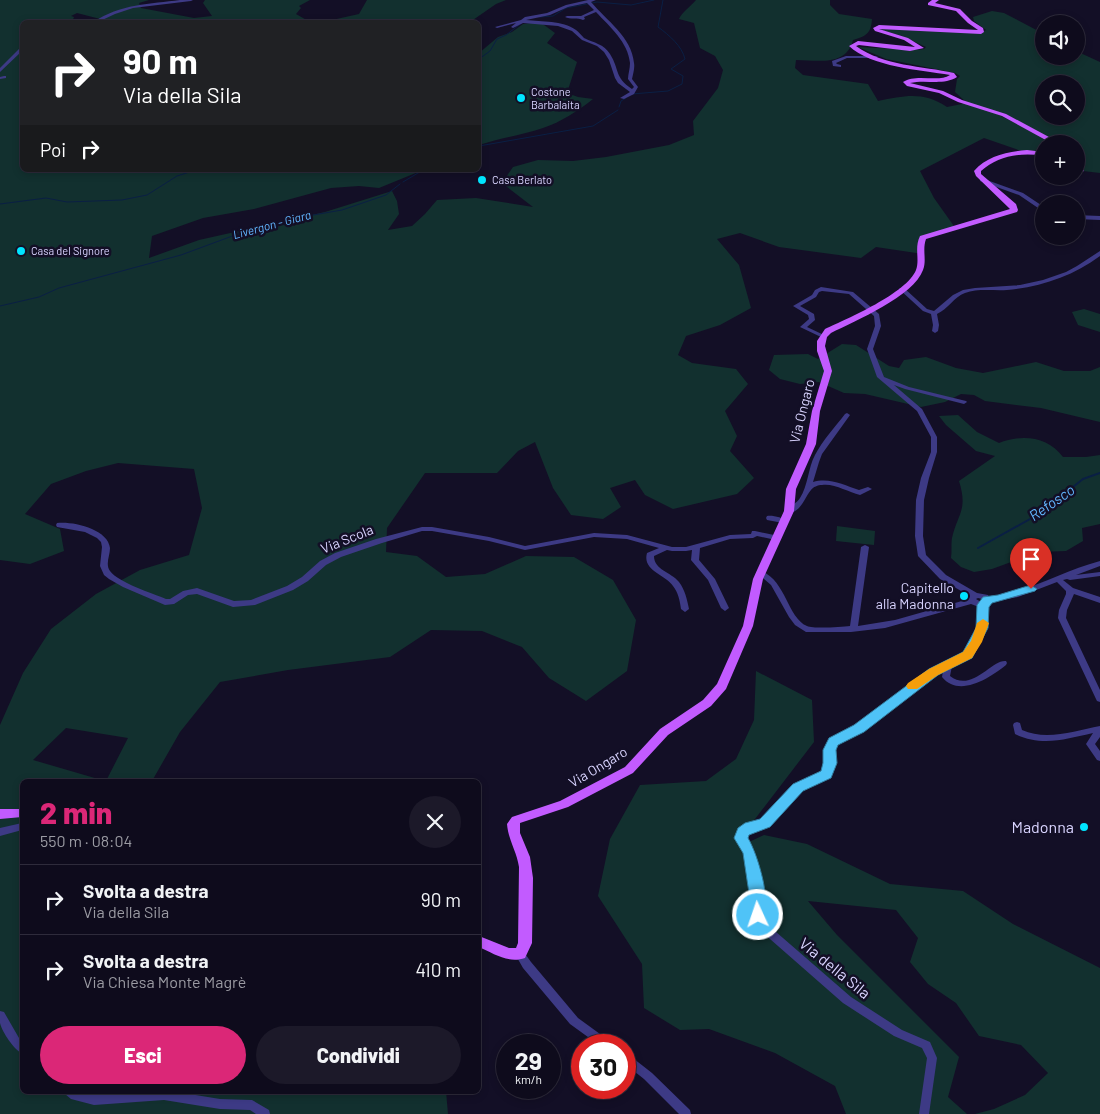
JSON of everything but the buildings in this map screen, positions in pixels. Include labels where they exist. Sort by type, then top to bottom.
[{"type":"main road","points":[[936,0],[930,4],[958,10],[970,22],[981,29],[981,32],[876,27],[880,31],[906,39],[921,48],[910,49],[858,43],[852,46],[905,66],[952,74],[954,76],[947,79],[906,82],[909,85],[941,92],[960,101],[1004,115],[1042,135]]},
{"type":"main road","points":[[823,336],[828,331],[873,310],[912,282],[919,272],[921,262],[920,244],[923,238],[1014,210],[1013,206],[982,180],[977,171],[992,160],[1027,153],[1035,153]]},
{"type":"main road","name":"Via Ongaro","points":[[520,954],[525,943],[526,878],[523,854],[516,839],[513,824],[516,820],[564,804],[629,770],[671,726],[707,703],[722,686],[729,673],[748,626],[758,579],[789,511],[792,489],[811,444],[816,411],[828,371],[828,365],[820,347],[823,336]]},
{"type":"main road","points":[[2,813],[20,813]]},
{"type":"main road","points":[[481,941],[508,954],[520,954]]},
{"type":"street","points":[[100,20],[113,13],[132,7],[191,0]]},
{"type":"street","points":[[497,27],[591,2],[627,47],[632,62],[630,78],[636,87],[622,98]]},
{"type":"street","points":[[567,18],[582,18],[597,10]]},
{"type":"street","points":[[514,27],[524,21],[542,22],[573,29],[583,40],[605,49],[610,56],[615,77],[632,91]]},
{"type":"street","points":[[0,71],[20,51]]},
{"type":"street","points":[[839,66],[835,65],[834,62],[846,57],[877,57]]},
{"type":"street","points":[[982,180],[1014,191],[1035,204]]},
{"type":"street","points":[[1085,217],[1100,218]]},
{"type":"street","points":[[902,289],[925,310],[934,313],[938,312],[951,298],[963,292],[1036,283],[1072,272],[1088,264],[1100,254]]},
{"type":"street","points":[[823,336],[803,327],[812,320],[811,314],[796,306],[814,296],[821,289],[851,293],[873,310],[878,318],[878,326],[870,349],[880,377],[920,410],[934,437],[934,452],[924,478],[920,500],[919,536],[922,556],[943,576],[974,598],[985,602],[1059,580],[1100,563]]},
{"type":"street","points":[[934,313],[935,331]]},
{"type":"street","points":[[880,377],[906,388],[964,402]]},
{"type":"street","points":[[789,511],[801,504],[819,454],[847,415]]},
{"type":"street","points":[[807,489],[812,484],[820,482],[828,482],[860,493],[868,489]]},
{"type":"street","points":[[770,518],[783,522]]},
{"type":"street","name":"Via Scola","points":[[60,525],[93,532],[106,545],[103,567],[107,574],[115,580],[165,602],[171,602],[186,593],[197,591],[233,604],[252,602],[290,588],[306,579],[323,562],[338,555],[422,529],[489,539],[525,548],[594,535],[627,537],[665,548],[686,549],[730,537],[752,536],[757,533],[776,538]]},
{"type":"street","points":[[696,546],[694,559],[711,579],[725,608]]},
{"type":"street","points":[[854,628],[865,547]]},
{"type":"street","points":[[665,548],[650,555],[649,561],[652,566],[672,579],[682,595],[685,610]]},
{"type":"street","points":[[761,573],[771,578],[789,614],[806,629],[854,628],[892,623],[974,598]]},
{"type":"street","points":[[1059,580],[1100,574]]},
{"type":"street","points":[[1059,580],[1070,590],[1100,600]]},
{"type":"street","points":[[1070,590],[1071,595],[1064,606],[1062,618],[1100,699]]},
{"type":"street","name":"Via della Sila","points":[[924,1114],[932,1058],[926,1045],[898,1032],[847,1000],[764,928],[758,915],[760,906],[750,853],[741,836],[746,829],[765,824],[770,820],[798,788],[826,774],[830,763],[829,750],[834,742],[859,728],[913,685],[948,664],[968,655],[982,628],[985,602]]},
{"type":"street","points":[[948,664],[946,677],[952,682],[959,684],[990,674],[1003,663]]},
{"type":"street","points":[[1017,725],[1018,732],[1026,737],[1048,738],[1100,730]]},
{"type":"street","points":[[1100,730],[1090,744],[1100,758]]},
{"type":"street","points":[[0,832],[20,827]]},
{"type":"street","points":[[520,954],[574,1021],[592,1034]]},
{"type":"street","points":[[0,1016],[20,1046]]},
{"type":"street","points":[[636,1067],[667,1093],[686,1114]]},
{"type":"street","points":[[73,1094],[94,1100],[142,1095],[172,1096],[220,1104],[252,1106],[265,1114]]},
{"type":"green space","points":[[0,0],[149,0],[139,3],[141,8],[194,18],[212,16],[203,3],[205,0],[310,0],[299,6],[301,8],[296,14],[306,20],[104,20],[77,13],[71,16],[74,17],[73,20],[20,20],[20,172],[418,172],[379,188],[359,186],[331,188],[254,209],[203,218],[152,236],[149,258],[199,240],[325,212],[392,191],[397,201],[399,214],[388,230],[412,226],[437,200],[476,198],[533,207],[502,183],[513,167],[538,160],[573,161],[606,157],[669,145],[694,135],[693,121],[718,88],[723,70],[715,56],[700,48],[694,23],[679,19],[696,0],[830,0],[830,5],[839,14],[872,19],[869,31],[862,37],[853,40],[844,55],[822,61],[796,60],[795,68],[803,75],[868,84],[878,101],[913,96],[929,99],[947,107],[967,103],[955,92],[957,79],[960,76],[955,73],[886,59],[858,47],[917,50],[926,47],[902,36],[881,30],[882,28],[980,33],[986,30],[974,21],[973,17],[992,11],[1004,13],[1035,29],[1035,65],[1085,65],[1085,55],[1100,62],[1100,173],[1085,171],[1085,135],[1044,135],[1007,115],[985,108],[1039,135],[1035,135],[1035,153],[1027,153],[984,138],[920,171],[934,198],[956,229],[931,236],[924,240],[923,254],[876,247],[861,258],[779,247],[740,233],[717,239],[739,265],[751,308],[720,325],[686,336],[678,355],[692,363],[736,369],[748,384],[725,411],[737,436],[730,451],[754,478],[737,494],[673,509],[645,495],[635,480],[610,488],[621,507],[603,519],[571,515],[553,488],[535,442],[518,451],[497,473],[425,473],[387,528],[386,552],[417,556],[446,577],[485,574],[526,556],[574,557],[613,580],[636,620],[627,671],[586,701],[549,678],[522,647],[482,631],[431,630],[390,657],[288,670],[220,682],[180,732],[153,779],[107,779],[128,738],[66,728],[33,760],[98,779],[20,779],[20,1094],[446,1094],[448,1114],[0,1114],[0,725],[23,673],[51,629],[96,594],[140,570],[189,555],[202,508],[194,469],[118,463],[86,471],[51,484],[25,514],[60,529],[64,551],[30,564],[0,560]]},
{"type":"green space","points":[[367,0],[506,0],[496,4],[473,20],[332,20],[359,14]]},
{"type":"green space","points":[[540,22],[555,33],[547,43],[577,62],[567,93],[593,99],[569,116],[550,126],[481,144],[481,51],[498,37],[512,32],[523,24]]},
{"type":"green space","points":[[1084,309],[1100,314],[1100,332],[1078,325],[1072,312]]},
{"type":"green space","points":[[842,344],[856,345],[889,366],[899,368],[904,360],[926,357],[956,368],[983,373],[1036,362],[1064,371],[1090,371],[1100,367],[1100,422],[1041,408],[985,401],[974,395],[961,394],[945,402],[921,407],[865,394],[844,393],[819,382],[800,384],[780,379],[769,370],[774,355],[808,354],[818,359]]},
{"type":"green space","points":[[958,415],[977,432],[999,443],[1016,438],[1034,439],[1050,445],[1063,457],[1100,455],[1100,524],[1082,528],[1083,541],[1066,551],[1039,552],[992,569],[974,572],[961,567],[951,558],[952,538],[963,499],[959,481],[995,456],[976,451],[946,425],[939,416]]},
{"type":"green space","points":[[837,526],[875,531],[874,545],[836,541]]},
{"type":"green space","points":[[756,671],[812,700],[814,742],[742,836],[751,841],[764,835],[807,844],[890,884],[963,891],[1013,924],[1100,968],[1100,1114],[975,1114],[994,1109],[1025,1095],[1048,1073],[1021,1045],[979,1036],[956,1003],[928,984],[910,962],[918,938],[896,910],[808,901],[837,935],[959,1057],[948,1097],[967,1114],[846,1114],[835,1086],[775,1053],[709,1029],[680,1030],[644,1008],[642,964],[598,896],[610,839],[640,785],[706,781],[736,759],[754,720]]},
{"type":"waterway","points":[[540,17],[553,16],[566,8],[597,2],[631,5],[654,0]]},
{"type":"waterway","name":"Livergon - Giara","points":[[632,94],[668,91],[682,84],[683,76],[671,69],[685,59],[683,54],[674,41],[658,27],[663,0]]},
{"type":"waterway","points":[[481,58],[490,51],[497,39],[506,35],[523,22]]},
{"type":"waterway","name":"Livergon - Giara","points":[[619,107],[621,101],[626,98]]},
{"type":"waterway","name":"Livergon - Giara","points":[[481,146],[593,126],[618,110]]},
{"type":"waterway","points":[[0,204],[46,198],[67,202],[122,200],[147,195],[177,176],[190,172]]},
{"type":"waterway","name":"Livergon - Giara","points":[[403,182],[420,172]]},
{"type":"waterway","name":"Livergon - Giara","points":[[0,306],[39,297],[59,288],[181,255],[254,228],[285,220],[342,210],[386,195],[400,184]]},
{"type":"waterway","name":"Refosco","points":[[978,548],[1039,514],[1083,479],[1100,473]]},
{"type":"slow traffic","points":[[913,686],[933,672],[968,655],[976,642],[983,623]]},
{"type":"place","name":"Costone Barbalaita","points":[[521,98]]},
{"type":"place","name":"Casa Berlato","points":[[482,180]]},
{"type":"place","name":"Casa del Signore","points":[[21,251]]},
{"type":"place","name":"Capitello alla Madonna","points":[[964,596]]},
{"type":"place","name":"Madonna","points":[[1084,827]]},
{"type":"route","points":[[758,915],[760,906],[750,853],[741,838],[743,832],[750,827],[765,824],[798,788],[826,774],[830,763],[829,750],[834,742],[869,721],[913,685],[933,672],[968,655],[982,628],[983,605],[987,603],[987,600],[994,600],[1031,589]]}]
